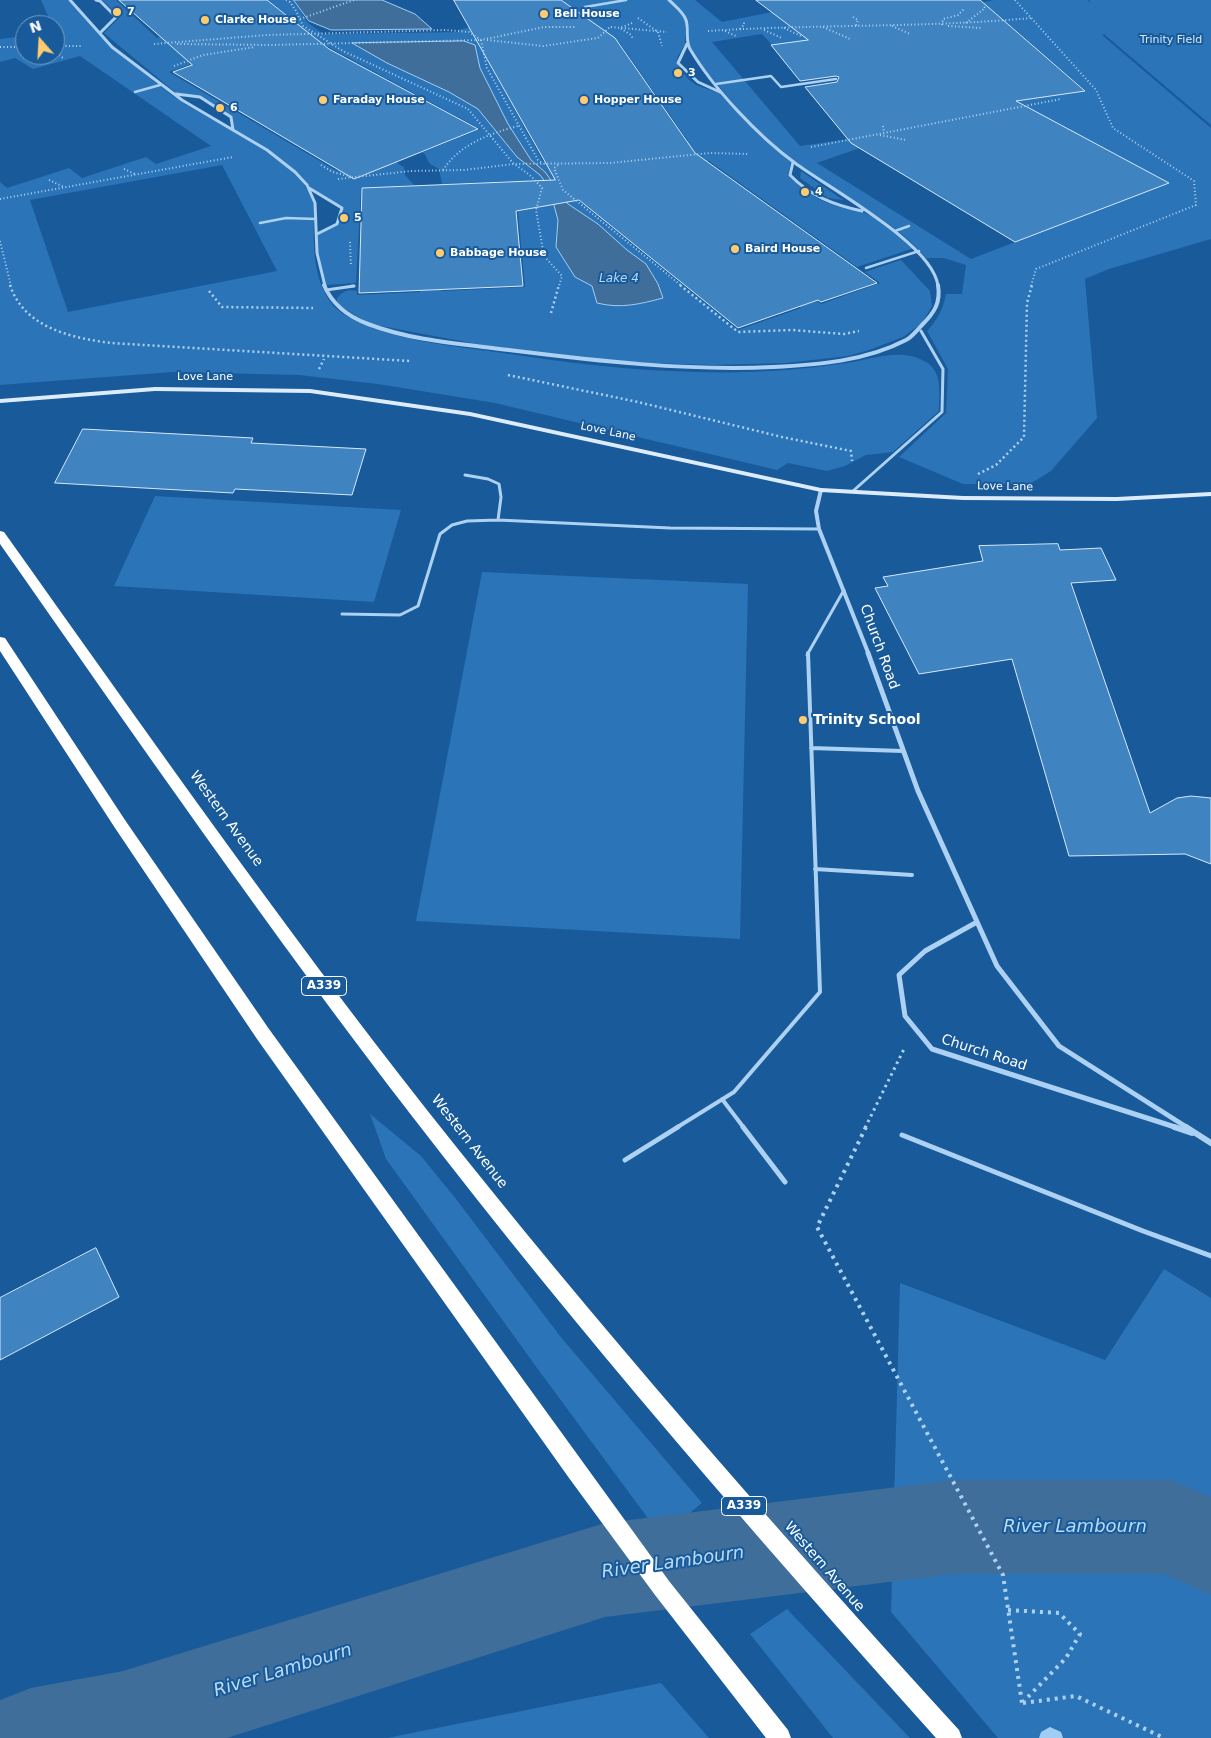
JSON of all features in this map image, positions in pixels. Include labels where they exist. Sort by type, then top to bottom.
[{"type":"highway","name":"Western Avenue","points":[[0,535],[169,775],[352,1025],[583,1317],[817,1591],[951,1738]]},
{"type":"highway","points":[[0,641],[99,792],[263,1034],[576,1471],[662,1588],[780,1738]]},
{"type":"street","points":[[70,0],[111,47],[128,58],[160,85],[272,153],[309,187],[342,208],[337,224],[316,234]]},
{"type":"street","points":[[96,0],[100,1],[116,17],[100,33]]},
{"type":"street","points":[[670,0],[686,19],[687,44],[678,63],[690,78],[698,84],[723,94]]},
{"type":"street","points":[[309,187],[316,204],[317,263],[326,290],[335,305],[361,321],[402,334],[480,347],[670,368],[749,369],[824,363],[872,354],[890,348],[921,331],[932,319],[941,293],[932,268],[919,251],[895,231],[792,162],[752,126],[723,94],[687,44]]},
{"type":"street","points":[[173,94],[200,98],[218,108],[231,116],[233,130]]},
{"type":"street","points":[[792,162],[790,174],[819,198],[832,204],[867,213]]},
{"type":"street","name":"Love Lane","points":[[0,401],[154,388],[310,391],[470,414],[821,490],[933,496],[1117,499],[1211,494]]},
{"type":"street","name":"Church Road","points":[[821,490],[816,511],[818,529],[844,590],[918,791],[997,966],[1059,1046],[1211,1143]]},
{"type":"street","name":"Church Road","points":[[978,922],[925,951],[899,976],[906,1016],[932,1049],[1199,1136]]},
{"type":"lane","points":[[585,7],[626,0]]},
{"type":"lane","points":[[716,84],[771,76],[781,87],[836,79]]},
{"type":"lane","points":[[135,92],[160,85]]},
{"type":"lane","points":[[260,223],[286,218],[316,219]]},
{"type":"lane","points":[[895,231],[909,226]]},
{"type":"lane","points":[[866,268],[919,251]]},
{"type":"lane","points":[[326,290],[354,286]]},
{"type":"lane","points":[[853,491],[942,412],[943,369],[921,331]]},
{"type":"lane","points":[[465,476],[495,479],[500,484],[502,497],[498,520]]},
{"type":"lane","points":[[342,614],[400,615],[418,606],[440,534],[446,528],[471,521],[498,520],[670,528],[818,529]]},
{"type":"lane","points":[[625,1160],[734,1092],[820,992],[807,655],[844,590]]},
{"type":"lane","points":[[811,748],[904,751]]},
{"type":"lane","points":[[815,869],[912,875]]},
{"type":"lane","points":[[722,1098],[785,1182]]},
{"type":"lane","points":[[902,1135],[1143,1231],[1211,1256]]},
{"type":"path","points":[[286,0],[290,2],[303,26],[344,51],[468,109],[491,133],[514,164],[535,176],[542,188],[536,210],[544,256],[562,276],[550,313]]},
{"type":"path","points":[[300,19],[354,0]]},
{"type":"path","points":[[933,496],[996,465],[1024,437],[1027,303],[1036,269],[1196,205],[1194,181],[1113,128],[1096,90],[1015,0]]},
{"type":"path","points":[[964,24],[984,6]]},
{"type":"path","points":[[941,25],[943,19],[958,15],[965,8]]},
{"type":"path","points":[[853,16],[858,20],[856,26]]},
{"type":"path","points":[[601,27],[610,26],[687,33],[760,28],[964,24],[1031,18]]},
{"type":"path","points":[[620,28],[640,20]]},
{"type":"path","points":[[740,29],[744,22]]},
{"type":"path","points":[[891,25],[910,34]]},
{"type":"path","points":[[941,25],[982,28]]},
{"type":"path","points":[[582,27],[544,27],[482,40],[469,32],[446,30],[334,32],[154,44],[270,45],[482,40],[543,46],[598,38],[610,26]]},
{"type":"path","points":[[822,27],[850,39]]},
{"type":"path","points":[[620,28],[630,34],[633,39]]},
{"type":"path","points":[[760,28],[782,38]]},
{"type":"path","points":[[783,28],[801,36]]},
{"type":"path","points":[[723,30],[736,36]]},
{"type":"path","points":[[304,182],[411,171],[514,164],[544,164],[538,160],[487,68],[482,40]]},
{"type":"path","points":[[65,46],[90,46],[100,49],[111,47]]},
{"type":"path","points":[[0,47],[15,47]]},
{"type":"path","points":[[941,115],[944,122]]},
{"type":"path","points":[[443,170],[447,163],[458,153],[491,133],[518,126]]},
{"type":"path","points":[[883,126],[884,133]]},
{"type":"path","points":[[876,134],[906,140]]},
{"type":"path","points":[[0,199],[235,157]]},
{"type":"path","points":[[558,164],[554,168],[563,190],[738,332],[792,330],[844,334],[862,331]]},
{"type":"path","points":[[124,169],[135,175]]},
{"type":"path","points":[[49,180],[65,187]]},
{"type":"path","points":[[0,241],[13,293],[21,306],[34,319],[55,330],[82,340],[412,361]]},
{"type":"path","points":[[210,290],[222,308],[340,308]]},
{"type":"path","points":[[507,375],[638,402],[782,437],[851,451],[853,491]]},
{"type":"path","points":[[904,1048],[817,1227],[1003,1575],[1022,1702]]},
{"type":"path","points":[[1008,1610],[1059,1613],[1080,1634],[1066,1658],[1022,1702]]},
{"type":"path","points":[[1022,1702],[1076,1696],[1164,1738]]},
{"type":"green space","points":[[41,0],[68,0],[116,49],[169,93],[251,142],[292,171],[306,187],[314,205],[315,256],[320,281],[325,293],[336,308],[353,320],[366,326],[408,338],[440,344],[565,362],[650,370],[772,371],[839,364],[887,355],[907,355],[926,362],[935,371],[939,384],[939,411],[893,452],[866,455],[845,466],[827,471],[788,463],[777,470],[495,403],[378,384],[299,375],[173,372],[0,385],[0,182],[7,188],[69,168],[82,178],[146,157],[156,164],[211,146],[80,56],[65,60],[65,15],[48,15]],"holes":[[[222,165],[277,271],[68,312],[30,200]]]},
{"type":"green space","points":[[102,0],[116,0],[157,38],[201,27],[224,52],[169,72],[337,171],[386,151],[404,167],[405,175],[414,185],[361,188],[356,283],[326,285],[318,263],[318,234],[338,225],[342,217],[343,207],[309,187],[272,153],[234,129],[232,116],[201,97],[176,93],[104,33],[120,17]]},
{"type":"green space","points":[[268,0],[297,0],[294,1],[307,22],[323,34],[460,32],[458,30],[498,20],[542,51],[486,58],[543,161],[601,153],[565,190],[738,330],[801,308],[777,289],[793,283],[821,304],[880,283],[865,272],[901,260],[930,291],[932,306],[922,323],[903,337],[848,356],[786,363],[713,365],[617,362],[482,345],[381,326],[363,320],[337,304],[337,298],[344,292],[351,290],[357,291],[357,295],[420,292],[420,290],[442,289],[442,291],[525,287],[515,181],[442,184],[439,169],[430,164],[424,153],[421,153],[480,129],[323,44],[228,30],[287,15]]},
{"type":"green space","points":[[562,0],[668,0],[685,19],[685,44],[676,63],[688,79],[696,85],[721,94],[751,127],[791,162],[788,174],[802,188],[827,203],[863,212],[873,217],[914,248],[857,267],[709,161],[657,178],[626,150],[688,141],[619,42],[556,49],[530,26],[581,14]]},
{"type":"green space","name":"Trinity Field","points":[[670,0],[695,0],[722,22],[772,12],[952,9],[994,0],[1087,0],[1091,3],[1089,0],[1211,0],[1211,125],[1106,34],[1102,35],[1211,128],[1211,239],[1109,269],[1085,279],[1097,418],[1051,471],[1030,484],[963,484],[899,457],[946,413],[948,369],[927,331],[939,314],[946,294],[962,294],[966,265],[944,258],[926,258],[913,244],[881,218],[809,172],[773,144],[735,106],[691,51],[687,36],[687,19]],"holes":[[[1011,26],[1085,90],[840,128],[849,139],[800,146],[712,42],[762,34],[772,45],[957,34]],[[1024,107],[1169,183],[971,259],[817,163],[860,148]]]},
{"type":"green space","points":[[15,37],[15,58],[0,62],[0,39]]},
{"type":"green space","points":[[26,65],[47,65],[33,69]]},
{"type":"green space","points":[[801,171],[843,200],[828,198],[800,178]]},
{"type":"green space","points":[[155,496],[401,510],[374,602],[114,586]]},
{"type":"green space","points":[[482,572],[748,584],[740,939],[416,921]]},
{"type":"green space","points":[[370,1114],[421,1156],[560,1336],[702,1503],[661,1536],[386,1159]]},
{"type":"green space","points":[[1164,1269],[1211,1298],[1211,1738],[998,1738],[891,1612],[900,1283],[1105,1360]]},
{"type":"green space","points":[[787,1609],[910,1738],[833,1738],[750,1634]]},
{"type":"green space","points":[[661,1683],[709,1738],[387,1738]]},
{"type":"water","points":[[294,0],[382,0],[415,14],[432,29],[331,30],[309,21]]},
{"type":"water","name":"Lake 4","points":[[464,41],[475,45],[480,68],[508,124],[531,160],[545,172],[568,204],[598,224],[646,264],[658,284],[663,298],[622,306],[597,303],[592,286],[575,277],[556,247],[558,220],[549,187],[540,175],[517,157],[478,109],[449,92],[387,63],[352,43]]},
{"type":"building","name":"Faraday House","points":[[119,0],[267,0],[329,49],[478,129],[354,179],[173,72],[192,65]]},
{"type":"building","points":[[454,0],[561,0],[615,38],[695,153],[877,283],[821,302],[818,300],[738,328],[579,200],[516,211],[523,286],[359,293],[362,188],[555,180]]},
{"type":"building","points":[[756,0],[980,0],[1085,91],[1016,101],[1169,183],[1015,242],[851,143],[805,87],[837,82],[839,77],[800,81],[771,45],[808,40]]},
{"type":"building","points":[[83,429],[253,438],[251,443],[366,449],[352,495],[235,489],[233,493],[55,483]]},
{"type":"building","points":[[1058,544],[1060,550],[1101,548],[1116,580],[1071,583],[1150,813],[1177,798],[1191,796],[1211,798],[1211,864],[1185,854],[1069,856],[1012,659],[919,674],[875,588],[888,586],[883,577],[983,561],[979,546]]},
{"type":"building","points":[[96,1248],[119,1297],[0,1360],[0,1298]]},
{"type":"waterway","name":"River Lambourn","points":[[31,1738],[123,1721],[605,1570],[954,1527],[1172,1527],[1211,1548]]},
{"type":"waterway","points":[[1047,1738],[1050,1735],[1055,1738]]},
{"type":"place","name":"7","points":[[117,12]]},
{"type":"place","name":"Bell House","points":[[544,14]]},
{"type":"place","name":"Clarke House","points":[[205,20]]},
{"type":"place","name":"3","points":[[678,73]]},
{"type":"place","name":"Faraday House","points":[[323,100]]},
{"type":"place","name":"Hopper House","points":[[584,100]]},
{"type":"place","name":"6","points":[[220,108]]},
{"type":"place","name":"4","points":[[805,192]]},
{"type":"place","name":"5","points":[[344,218]]},
{"type":"place","name":"Baird House","points":[[735,249]]},
{"type":"place","name":"Babbage House","points":[[440,253]]},
{"type":"place","name":"Trinity School","points":[[803,720]]}]
